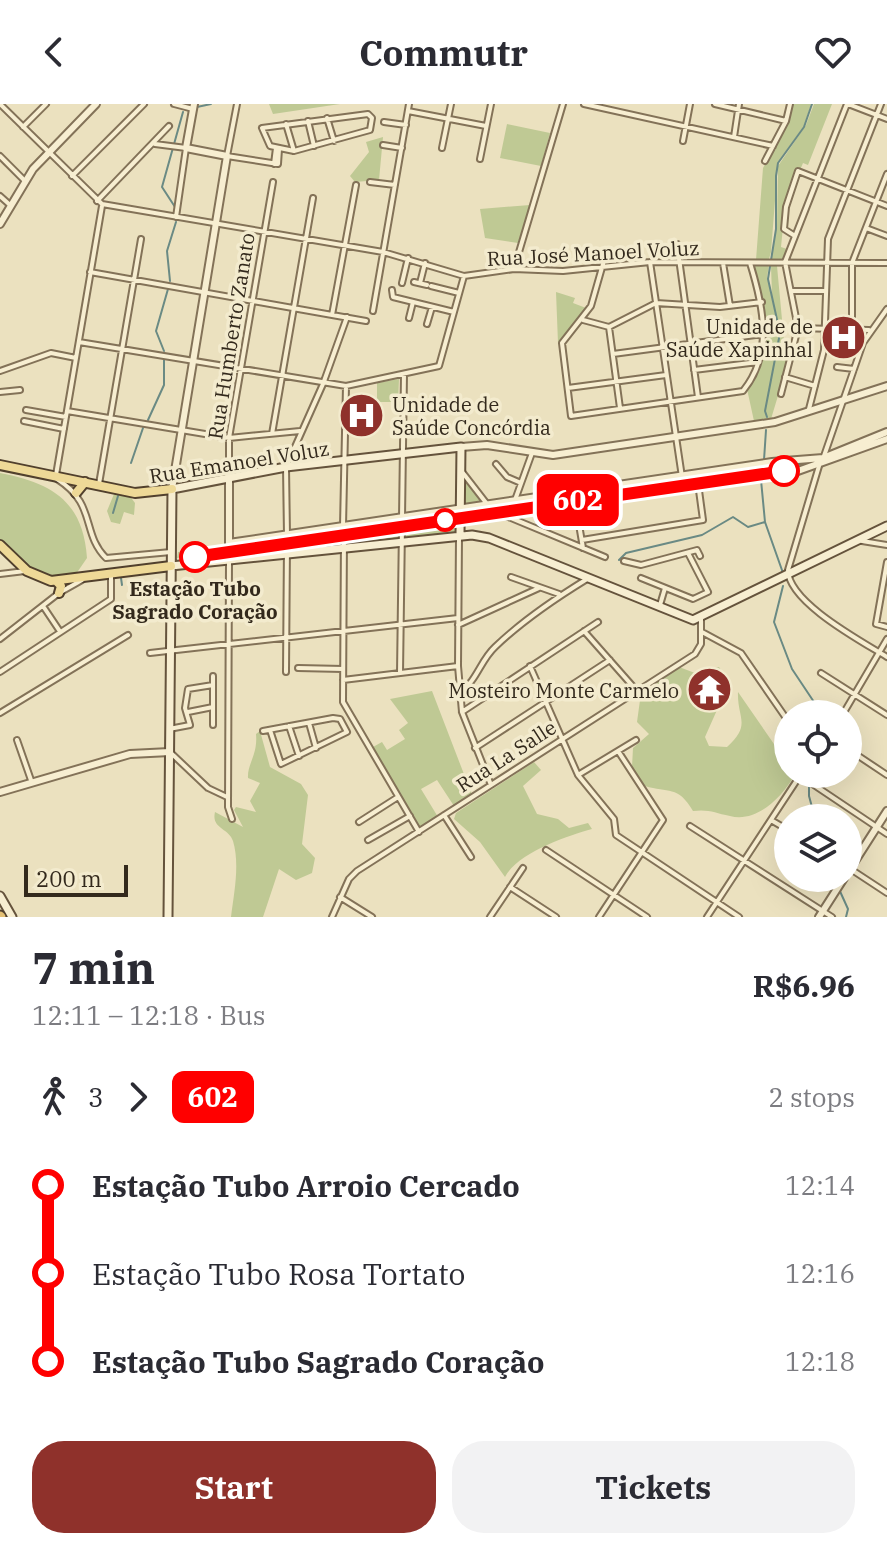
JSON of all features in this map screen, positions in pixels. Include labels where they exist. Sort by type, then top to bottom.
[{"type":"main road","name":"Rua Emanoel Voluz","points":[[0,465],[143,493],[286,467],[461,447]]},
{"type":"main road","points":[[460,535],[461,447]]},
{"type":"main road","points":[[76,493],[78,486],[85,481]]},
{"type":"main road","points":[[168,917],[172,489]]},
{"type":"main road","points":[[0,545],[27,571],[56,581],[230,556],[286,554],[460,535],[489,538],[697,620],[887,526]]},
{"type":"main road","points":[[56,581],[61,587],[59,593]]},
{"type":"main road","points":[[0,896],[6,916],[19,917]]},
{"type":"street","points":[[0,104],[100,203],[383,252],[464,276]]},
{"type":"street","points":[[23,127],[46,104]]},
{"type":"street","points":[[0,224],[25,181],[48,152],[96,104]]},
{"type":"street","points":[[72,177],[144,104]]},
{"type":"street","points":[[174,104],[193,106],[176,217]]},
{"type":"street","points":[[172,489],[237,104]]},
{"type":"street","points":[[373,311],[409,104]]},
{"type":"street","points":[[442,148],[451,104]]},
{"type":"street","points":[[480,159],[491,104]]},
{"type":"street","points":[[514,269],[563,104]]},
{"type":"street","points":[[584,104],[773,146]]},
{"type":"street","points":[[624,112],[628,104]]},
{"type":"street","points":[[683,141],[690,104]]},
{"type":"street","points":[[715,104],[739,107],[786,121]]},
{"type":"street","points":[[765,161],[786,121],[790,104]]},
{"type":"street","points":[[781,394],[798,328],[785,262],[795,236],[848,104],[887,119]]},
{"type":"street","points":[[808,413],[824,357],[828,239],[881,104]]},
{"type":"street","points":[[734,138],[739,107]]},
{"type":"street","points":[[408,111],[486,126]]},
{"type":"street","points":[[368,114],[372,118],[370,130],[294,151],[269,144],[262,128],[286,124],[327,118],[368,114]]},
{"type":"street","points":[[327,118],[334,141]]},
{"type":"street","points":[[307,121],[314,146]]},
{"type":"street","points":[[384,122],[406,125]]},
{"type":"street","points":[[286,124],[294,151]]},
{"type":"street","points":[[169,126],[100,203],[64,429],[52,474],[76,493],[86,511],[96,545],[106,558],[171,552]]},
{"type":"street","points":[[155,144],[276,164],[278,148]]},
{"type":"street","points":[[383,145],[402,148]]},
{"type":"street","points":[[0,156],[25,181]]},
{"type":"street","points":[[795,236],[784,229],[786,207],[798,171],[887,206]]},
{"type":"street","points":[[852,328],[852,263],[886,177]]},
{"type":"street","name":"Rua Humberto Zanato","points":[[273,182],[229,438],[229,543],[287,535]]},
{"type":"street","points":[[370,182],[395,185]]},
{"type":"street","points":[[332,315],[356,185]]},
{"type":"street","points":[[0,196],[10,206]]},
{"type":"street","points":[[272,434],[313,198]]},
{"type":"street","points":[[866,228],[887,236]]},
{"type":"street","points":[[99,484],[141,239]]},
{"type":"street","points":[[677,244],[698,397]]},
{"type":"street","points":[[607,250],[599,288],[582,319],[562,343],[571,416],[743,391],[758,362],[763,334],[762,302],[750,263]]},
{"type":"street","points":[[402,283],[408,258]]},
{"type":"street","points":[[650,262],[682,478]]},
{"type":"street","name":"Rua José Manoel Voluz","points":[[79,342],[346,386],[439,366],[464,276],[514,269],[563,271],[606,264],[650,262],[887,263]]},
{"type":"street","points":[[425,263],[417,282],[459,293]]},
{"type":"street","points":[[723,263],[730,306]]},
{"type":"street","points":[[90,272],[366,321]]},
{"type":"street","points":[[392,290],[393,297],[454,312]]},
{"type":"street","points":[[791,291],[826,291]]},
{"type":"street","points":[[409,318],[413,302]]},
{"type":"street","points":[[582,319],[609,327],[656,303],[730,306],[762,302]]},
{"type":"street","points":[[427,324],[432,307]]},
{"type":"street","points":[[823,458],[869,330],[887,309]]},
{"type":"street","points":[[347,317],[323,384],[286,467],[287,535],[402,518],[497,512],[533,503],[698,483],[793,459],[823,458],[887,432]]},
{"type":"street","points":[[609,327],[620,409]]},
{"type":"street","points":[[798,328],[869,330]]},
{"type":"street","points":[[613,354],[763,334]]},
{"type":"street","points":[[0,371],[51,353],[76,358]]},
{"type":"street","points":[[694,370],[758,362]]},
{"type":"street","points":[[837,367],[854,369]]},
{"type":"street","points":[[402,518],[404,374]]},
{"type":"street","points":[[568,388],[666,375]]},
{"type":"street","points":[[785,377],[815,386]]},
{"type":"street","points":[[343,526],[346,386]]},
{"type":"street","name":"Rua Emanoel Voluz","points":[[461,447],[487,445],[553,455],[775,422],[887,386]]},
{"type":"street","points":[[0,392],[20,390]]},
{"type":"street","points":[[26,410],[110,418],[229,438],[300,431]]},
{"type":"street","points":[[24,421],[64,429]]},
{"type":"street","points":[[474,512],[488,506],[514,502],[575,501],[682,478],[795,472],[819,466],[887,439]]},
{"type":"street","points":[[514,502],[532,453]]},
{"type":"street","points":[[496,464],[507,477],[521,483]]},
{"type":"street","points":[[819,466],[787,576],[795,592],[810,605],[887,657]]},
{"type":"street","points":[[461,469],[488,506]]},
{"type":"street","points":[[582,540],[703,520],[698,483]]},
{"type":"street","points":[[575,501],[583,548]]},
{"type":"street","points":[[497,512],[605,557]]},
{"type":"street","points":[[232,819],[228,798],[231,728],[227,645],[230,556],[315,539],[453,522],[460,514]]},
{"type":"street","points":[[358,524],[358,533]]},
{"type":"street","points":[[400,673],[402,526]]},
{"type":"street","points":[[315,539],[316,530]]},
{"type":"street","points":[[872,533],[876,543]]},
{"type":"street","points":[[344,535],[343,702],[419,832]]},
{"type":"street","points":[[460,535],[458,666],[462,712],[491,785]]},
{"type":"street","points":[[858,540],[887,545]]},
{"type":"street","points":[[286,672],[287,544]]},
{"type":"street","points":[[624,561],[641,565],[697,550],[700,556]]},
{"type":"street","points":[[641,578],[693,599],[708,592],[688,553]]},
{"type":"street","points":[[887,562],[876,624],[887,627]]},
{"type":"street","points":[[0,574],[27,571]]},
{"type":"street","points":[[0,672],[111,599],[111,574]]},
{"type":"street","points":[[511,577],[559,594]]},
{"type":"street","points":[[0,639],[59,593],[87,578]]},
{"type":"street","points":[[460,692],[474,679],[494,647],[541,612],[559,594],[589,578]]},
{"type":"street","points":[[150,653],[401,623],[458,622],[539,588]]},
{"type":"street","points":[[659,607],[665,588]]},
{"type":"street","points":[[43,606],[59,631]]},
{"type":"street","points":[[697,620],[701,631],[741,653],[774,701]]},
{"type":"street","points":[[462,712],[598,622]]},
{"type":"street","points":[[584,631],[637,691]]},
{"type":"street","name":"Rua La Salle","points":[[332,917],[354,874],[695,654],[701,631]]},
{"type":"street","points":[[0,713],[128,635]]},
{"type":"street","points":[[849,700],[887,639]]},
{"type":"street","points":[[475,748],[610,660]]},
{"type":"street","points":[[343,680],[458,666]]},
{"type":"street","points":[[530,666],[578,775],[614,819],[615,832],[641,853],[739,917]]},
{"type":"street","points":[[298,668],[343,669]]},
{"type":"street","points":[[821,673],[887,715]]},
{"type":"street","points":[[213,676],[213,725]]},
{"type":"street","points":[[169,729],[188,727],[188,689],[213,685]]},
{"type":"street","points":[[188,712],[213,707]]},
{"type":"street","points":[[263,731],[337,718],[345,727],[345,736],[280,764],[270,730]]},
{"type":"street","points":[[309,722],[316,748]]},
{"type":"street","points":[[345,727],[354,722]]},
{"type":"street","points":[[289,726],[299,756]]},
{"type":"street","points":[[17,740],[32,783]]},
{"type":"street","points":[[578,775],[636,740]]},
{"type":"street","points":[[599,917],[663,820],[618,751]]},
{"type":"street","points":[[0,792],[130,754],[170,752],[208,788],[228,798]]},
{"type":"street","points":[[862,758],[887,775]]},
{"type":"street","points":[[707,917],[792,788]]},
{"type":"street","points":[[818,788],[887,834]]},
{"type":"street","points":[[359,822],[398,796]]},
{"type":"street","points":[[862,850],[887,811]]},
{"type":"street","points":[[444,815],[471,857]]},
{"type":"street","points":[[368,840],[410,816]]},
{"type":"street","points":[[690,826],[821,914],[832,917]]},
{"type":"street","points":[[546,850],[647,917]]},
{"type":"street","points":[[490,917],[523,868]]},
{"type":"street","points":[[862,877],[887,893]]},
{"type":"street","points":[[510,887],[556,917]]},
{"type":"street","points":[[821,914],[835,892]]},
{"type":"street","points":[[340,897],[372,917]]},
{"type":"green space","points":[[269,104],[340,104],[273,114]]},
{"type":"green space","points":[[792,104],[811,104],[804,126],[778,162],[769,259],[756,260],[763,168],[786,126]]},
{"type":"green space","points":[[814,104],[832,104],[808,165],[803,163],[785,206],[781,247],[787,249],[783,259],[771,259],[777,225],[778,166],[806,125]]},
{"type":"green space","points":[[507,124],[550,133],[541,166],[500,158]]},
{"type":"green space","points":[[383,137],[379,180],[355,182],[350,176],[369,152],[366,142]]},
{"type":"green space","points":[[530,205],[518,243],[485,238],[480,209]]},
{"type":"green space","points":[[769,265],[767,277],[772,295],[771,266],[777,266],[784,341],[793,346],[771,419],[754,421],[747,389],[755,374],[766,327],[753,267]]},
{"type":"green space","points":[[556,292],[575,298],[573,303],[586,308],[558,343]]},
{"type":"green space","points":[[399,379],[398,402],[377,402],[377,383]]},
{"type":"green space","points":[[0,473],[49,489],[71,509],[79,522],[87,558],[76,574],[51,575],[34,569],[0,540]]},
{"type":"green space","points":[[462,474],[483,503],[463,505]]},
{"type":"green space","points":[[650,484],[650,489],[535,504],[535,500]]},
{"type":"green space","points":[[114,494],[129,495],[135,503],[134,515],[124,512],[120,524],[111,522],[107,511]]},
{"type":"green space","points":[[473,510],[471,514],[362,531],[362,525]]},
{"type":"green space","points":[[457,523],[457,533],[403,538],[403,527]]},
{"type":"green space","points":[[398,530],[398,539],[348,544],[348,538]]},
{"type":"green space","points":[[311,532],[310,539],[177,558],[178,552]]},
{"type":"green space","points":[[679,667],[695,673],[719,667],[729,683],[705,737],[709,746],[727,747],[739,732],[742,721],[738,692],[774,744],[774,788],[786,788],[776,800],[759,812],[740,817],[693,811],[682,797],[672,791],[645,786],[632,767],[633,748],[649,734],[637,722],[641,693]]},
{"type":"green space","points":[[432,691],[472,795],[454,806],[437,780],[421,789],[438,817],[419,829],[373,747],[382,742],[387,750],[405,739],[399,730],[408,723],[390,699]]},
{"type":"green space","points":[[260,731],[270,767],[301,784],[308,795],[302,844],[315,858],[312,873],[296,880],[279,869],[263,917],[231,917],[236,879],[235,850],[231,837],[214,818],[215,812],[243,827],[234,810],[236,807],[256,812],[250,801],[260,783],[248,778],[248,773],[256,734]]},
{"type":"green space","points":[[534,762],[541,770],[523,786],[537,814],[558,819],[569,828],[588,823],[592,829],[531,853],[511,868],[505,877],[480,842],[454,819],[456,813]]},
{"type":"waterway","points":[[197,107],[211,104]]},
{"type":"waterway","points":[[767,417],[765,411],[780,333],[768,279],[776,229],[776,176],[778,163],[804,127],[812,104]]},
{"type":"waterway","points":[[175,207],[162,187],[183,112]]},
{"type":"waterway","points":[[170,281],[167,251],[176,222]]},
{"type":"waterway","points":[[164,351],[156,331],[168,289]]},
{"type":"waterway","points":[[148,420],[164,385],[164,360]]},
{"type":"waterway","points":[[131,463],[143,428]]},
{"type":"waterway","points":[[764,460],[766,430]]},
{"type":"waterway","points":[[761,480],[765,522],[783,573]]},
{"type":"waterway","points":[[113,513],[118,496]]},
{"type":"waterway","points":[[619,560],[626,553],[702,535],[733,517],[748,527],[765,522]]},
{"type":"waterway","points":[[121,578],[122,585]]},
{"type":"waterway","points":[[783,586],[774,622],[792,669],[813,700]]},
{"type":"waterway","points":[[809,788],[811,804]]},
{"type":"waterway","points":[[840,892],[848,909],[846,917]]},
{"type":"bus line","name":"602","points":[[195,557],[784,471]]},
{"type":"place","name":"Unidade de Saúde Xapinhal","points":[[844,337]]},
{"type":"place","name":"Unidade de Saúde Concórdia","points":[[361,415]]},
{"type":"place","name":"Estação Tubo Sagrado Coração","points":[[195,557]]},
{"type":"place","name":"Mosteiro Monte Carmelo","points":[[710,690]]}]
